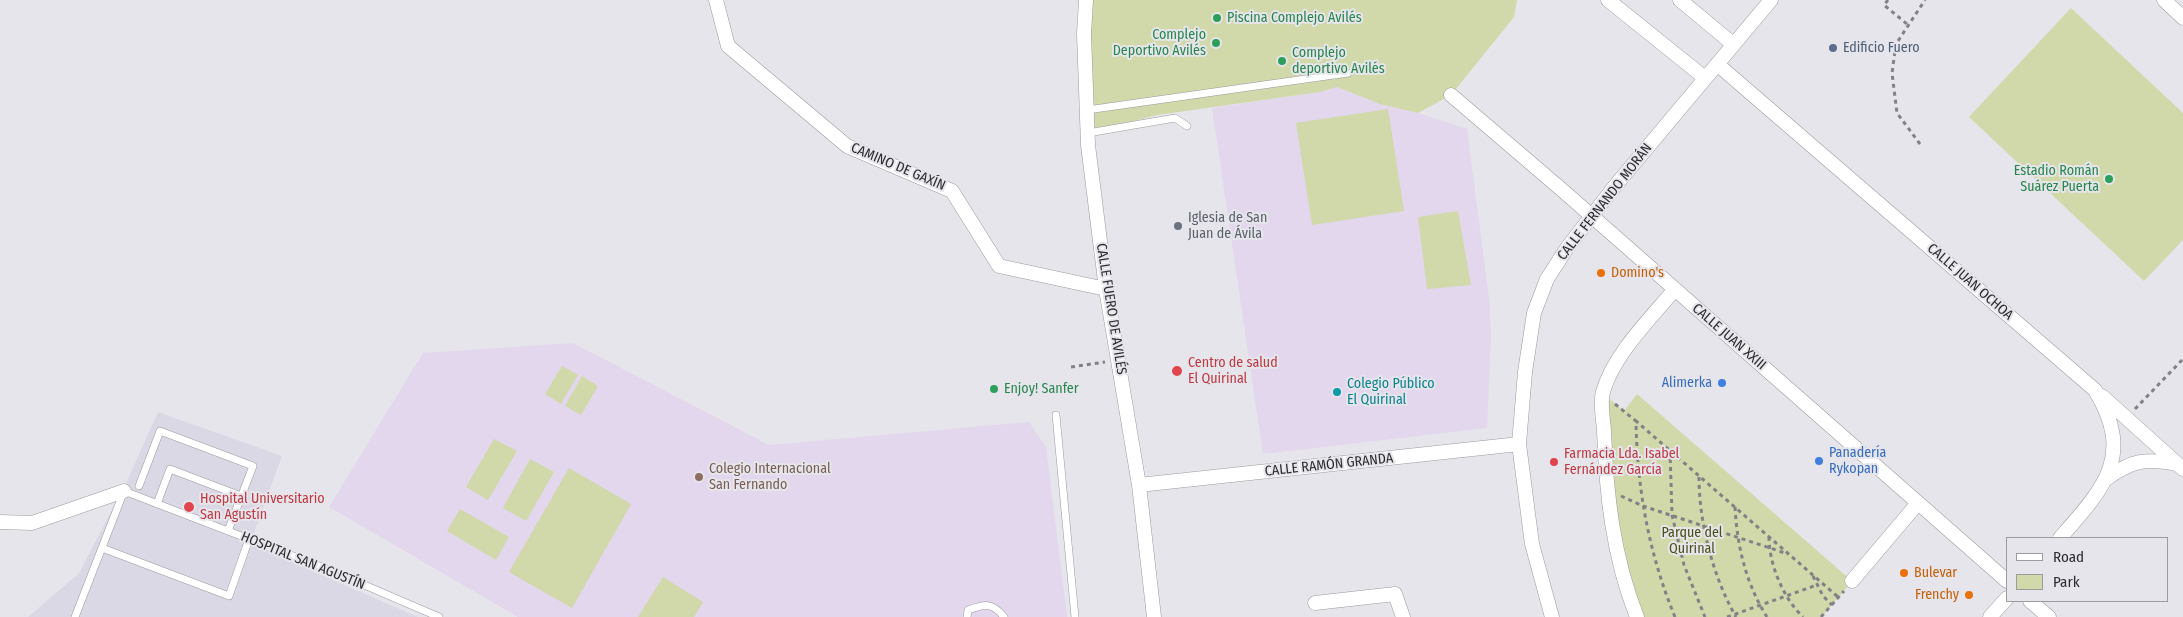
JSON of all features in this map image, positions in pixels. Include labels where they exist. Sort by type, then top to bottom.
[{"type":"street","name":"CAMINO DE GAXÍN","points":[[716,0],[728,46],[847,146],[952,191],[999,266],[1106,289]]},
{"type":"street","name":"CALLE FUERO DE AVILÉS","points":[[1086,0],[1084,34],[1088,133],[1106,289],[1139,485],[1154,617]]},
{"type":"street","points":[[1608,0],[1704,78]]},
{"type":"street","points":[[1680,0],[1733,44]]},
{"type":"street","name":"CALLE FERNANDO MORÁN","points":[[1552,617],[1532,544],[1519,444],[1525,372],[1534,313],[1547,279],[1591,216],[1704,78],[1771,0]]},
{"type":"street","points":[[2164,0],[2183,18]]},
{"type":"street","name":"CALLE JUAN OCHOA","points":[[1717,64],[2095,390],[2107,410],[2112,427],[2113,455],[2106,480],[2091,503],[2061,537]]},
{"type":"street","name":"CALLE JUAN XXIII","points":[[1451,95],[2006,580]]},
{"type":"street","points":[[1637,617],[1628,596],[1615,545],[1608,489],[1602,393],[1621,354],[1675,289]]},
{"type":"street","points":[[2095,390],[2180,466]]},
{"type":"street","name":"CALLE RAMÓN GRANDA","points":[[1139,485],[1519,444]]},
{"type":"street","points":[[2106,480],[2135,462],[2159,460],[2180,466]]},
{"type":"street","points":[[0,522],[32,523],[124,491]]},
{"type":"street","points":[[1852,582],[1918,503]]},
{"type":"street","points":[[1314,603],[1395,594],[1402,617]]},
{"type":"street","points":[[1990,617],[2006,599]]},
{"type":"street","points":[[2031,602],[2048,617]]},
{"type":"lane","points":[[1087,110],[1348,73]]},
{"type":"lane","points":[[1088,133],[1175,118],[1187,126]]},
{"type":"lane","points":[[1056,414],[1076,617]]},
{"type":"lane","points":[[139,486],[160,432],[253,466],[228,530]]},
{"type":"lane","points":[[157,504],[170,469],[241,496]]},
{"type":"lane","points":[[75,617],[124,491]]},
{"type":"lane","name":"HOSPITAL SAN AGUSTÍN","points":[[124,491],[228,530],[434,616]]},
{"type":"lane","points":[[102,548],[228,596],[249,539]]},
{"type":"lane","points":[[966,617],[968,610],[983,604],[997,608],[1004,617]]},
{"type":"path","points":[[1888,0],[1884,5],[1907,24]]},
{"type":"path","points":[[1920,144],[1898,113],[1892,73],[1896,44],[1924,0]]},
{"type":"path","points":[[2127,417],[2183,359]]},
{"type":"path","points":[[1071,366],[1118,360]]},
{"type":"path","points":[[1602,393],[1838,597]]},
{"type":"path","points":[[1636,421],[1637,465],[1647,530],[1661,583],[1675,617]]},
{"type":"path","points":[[1670,450],[1672,515],[1684,565],[1705,617]]},
{"type":"path","points":[[1699,476],[1699,502],[1703,526],[1718,574],[1735,616]]},
{"type":"path","points":[[1608,489],[1643,506],[1790,555]]},
{"type":"path","points":[[1734,506],[1737,537],[1746,573],[1760,606],[1767,617]]},
{"type":"path","points":[[1769,536],[1769,548],[1776,573],[1787,596],[1803,617]]},
{"type":"path","points":[[1813,575],[1823,596],[1832,605]]},
{"type":"path","points":[[1822,617],[1852,582]]},
{"type":"path","points":[[1727,617],[1735,616],[1817,585]]},
{"type":"shaded area","points":[[1337,87],[1380,104],[1418,113],[1467,129],[1490,306],[1491,337],[1487,428],[1263,454],[1212,108],[1320,92]]},
{"type":"shaded area","name":"Colegio Internacional San Fernando","points":[[573,343],[769,445],[1029,422],[1046,447],[1067,617],[518,617],[329,507],[423,353]]},
{"type":"shaded area","name":"Hospital Universitario San Agustín","points":[[158,412],[282,456],[250,544],[418,617],[28,617],[79,573],[127,481]]},
{"type":"green space","name":"Complejo deportivo Avilés","points":[[1086,0],[1517,0],[1514,17],[1451,95],[1418,113],[1380,104],[1337,87],[1320,92],[1157,115],[1088,133]]},
{"type":"green space","name":"Estadio Román Suárez Puerta","points":[[2071,8],[2183,113],[2183,240],[2144,281],[1969,117]]},
{"type":"green space","points":[[1388,109],[1404,211],[1312,225],[1296,123]]},
{"type":"green space","points":[[1458,211],[1471,285],[1427,289],[1418,217]]},
{"type":"green space","points":[[562,366],[578,375],[561,404],[545,394]]},
{"type":"green space","points":[[582,376],[598,386],[581,415],[565,406]]},
{"type":"green space","name":"Parque del Quirinal","points":[[1602,393],[1624,411],[1637,394],[1852,581],[1822,617],[1637,617],[1615,545]]},
{"type":"green space","points":[[494,439],[517,451],[488,500],[466,487]]},
{"type":"green space","points":[[530,459],[554,472],[526,521],[503,508]]},
{"type":"green space","points":[[569,468],[631,504],[572,608],[509,572]]},
{"type":"green space","points":[[460,509],[509,537],[496,560],[447,531]]},
{"type":"green space","points":[[663,577],[703,602],[694,617],[638,617]]},
{"type":"place","name":"Piscina Complejo Avilés","points":[[1217,18]]},
{"type":"place","name":"Complejo Deportivo Avilés","points":[[1216,43]]},
{"type":"place","name":"Edificio Fuero","points":[[1833,48]]},
{"type":"place","name":"Complejo deportivo Avilés","points":[[1282,61]]},
{"type":"place","name":"Estadio Román Suárez Puerta","points":[[2109,179]]},
{"type":"place","name":"Iglesia de San Juan de Ávila","points":[[1178,226]]},
{"type":"place","name":"Domino's","points":[[1601,273]]},
{"type":"place","name":"Centro de salud El Quirinal","points":[[1177,371]]},
{"type":"place","name":"Alimerka","points":[[1722,383]]},
{"type":"place","name":"Enjoy! Sanfer","points":[[994,389]]},
{"type":"place","name":"Colegio Público El Quirinal","points":[[1337,392]]},
{"type":"place","name":"Panadería Rykopan","points":[[1819,461]]},
{"type":"place","name":"Farmacia Lda. Isabel Fernández García","points":[[1554,462]]},
{"type":"place","name":"Colegio Internacional San Fernando","points":[[699,477]]},
{"type":"place","name":"Hospital Universitario San Agustín","points":[[189,507]]},
{"type":"place","name":"Bulevar","points":[[1904,573]]},
{"type":"place","name":"Frenchy","points":[[1969,595]]}]
